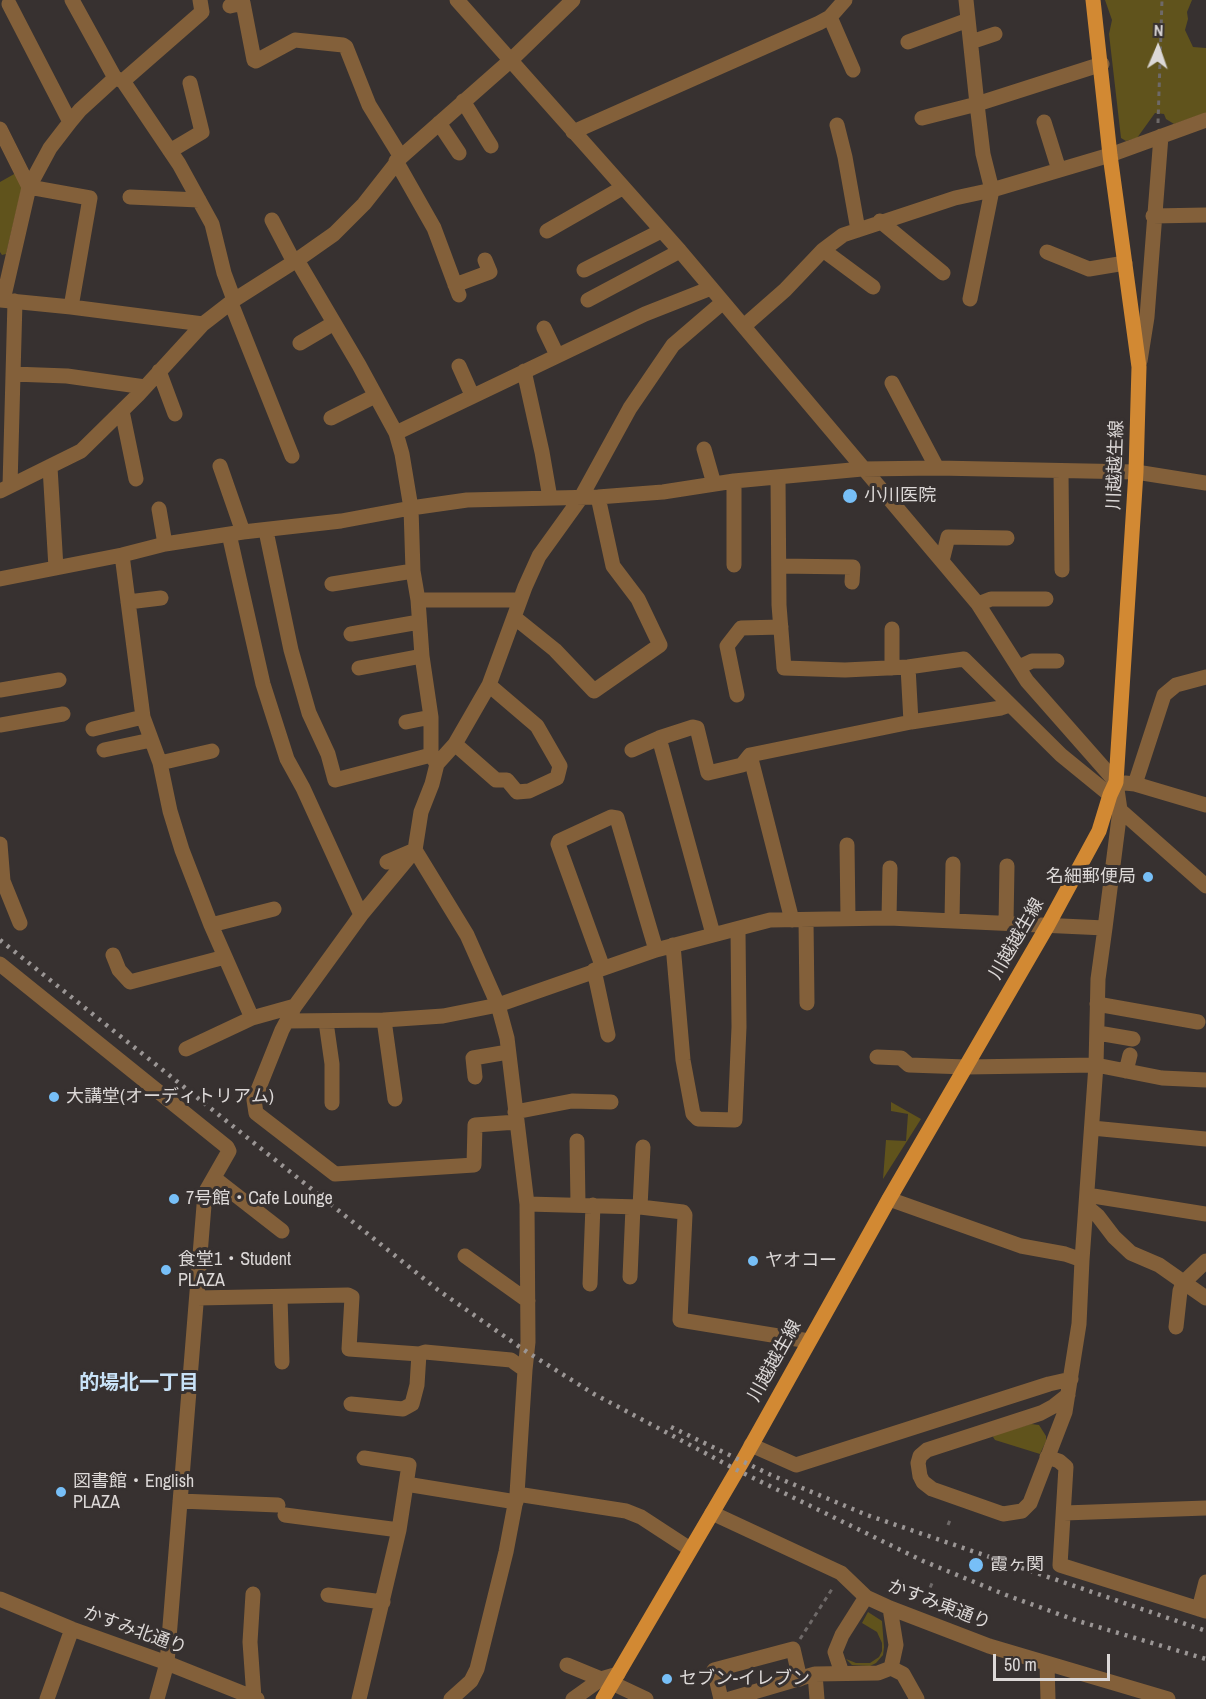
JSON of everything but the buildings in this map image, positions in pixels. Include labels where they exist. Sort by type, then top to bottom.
[{"type":"main road","name":"川越越生線","points":[[603,1699],[611,1679],[751,1446],[1048,925],[1099,831],[1113,789],[1136,472],[1139,367],[1110,155],[1094,0]]},
{"type":"street","points":[[72,0],[119,79],[170,151],[212,224],[232,302],[292,456]]},
{"type":"street","points":[[200,0],[202,12],[80,110],[50,148],[29,187],[3,277],[13,374],[6,417],[5,489],[81,451],[122,411],[203,324],[334,234],[357,212],[398,159],[511,60],[573,0]]},
{"type":"street","points":[[457,0],[680,251],[978,604],[1028,681],[1113,789],[1120,810],[1097,1004],[1098,1033],[1079,1324],[1071,1379],[1065,1412],[1030,1503],[1022,1511],[1003,1514],[932,1489],[923,1482],[918,1462],[920,1456],[934,1447],[1041,1413],[1068,1395]]},
{"type":"street","points":[[573,132],[819,24],[831,17],[845,0]]},
{"type":"street","points":[[966,0],[976,104],[992,190],[970,299]]},
{"type":"street","points":[[9,2],[70,122]]},
{"type":"street","points":[[230,6],[243,3],[256,61],[295,40],[346,47],[369,105],[434,228],[457,290],[489,272],[485,260]]},
{"type":"street","points":[[831,17],[853,70]]},
{"type":"street","points":[[908,42],[968,20]]},
{"type":"street","points":[[971,42],[995,34]]},
{"type":"street","points":[[922,118],[976,104],[1102,64]]},
{"type":"street","points":[[170,151],[202,132],[190,83]]},
{"type":"street","points":[[463,101],[491,146]]},
{"type":"street","points":[[744,326],[785,290],[823,250],[843,235],[955,198],[992,190],[1110,155],[1206,120]]},
{"type":"street","points":[[1044,122],[1059,170]]},
{"type":"street","points":[[439,123],[459,153]]},
{"type":"street","points":[[837,125],[846,157],[858,230]]},
{"type":"street","points":[[0,129],[29,187]]},
{"type":"street","points":[[1139,367],[1147,317],[1159,136]]},
{"type":"street","points":[[29,187],[90,198],[71,307]]},
{"type":"street","points":[[547,231],[622,188]]},
{"type":"street","points":[[130,197],[199,200]]},
{"type":"street","points":[[1153,216],[1206,215]]},
{"type":"street","points":[[272,220],[396,433],[411,508],[413,571],[434,759],[432,784],[421,812],[415,850],[361,915],[295,1006],[254,1100],[256,1113],[335,1174],[474,1165],[475,1125],[516,1117],[572,1101],[611,1102]]},
{"type":"street","points":[[880,221],[943,273]]},
{"type":"street","points":[[584,270],[661,231]]},
{"type":"street","points":[[823,250],[873,287]]},
{"type":"street","points":[[588,300],[680,251]]},
{"type":"street","points":[[1047,252],[1089,269],[1125,263]]},
{"type":"street","points":[[396,433],[645,314],[711,288]]},
{"type":"street","points":[[6,300],[203,324]]},
{"type":"street","points":[[266,531],[291,650],[309,712],[328,754],[335,780],[434,759],[455,744],[489,685],[520,600],[539,556],[579,499],[630,408],[674,345],[723,302]]},
{"type":"street","points":[[300,344],[334,323]]},
{"type":"street","points":[[544,328],[557,355]]},
{"type":"street","points":[[459,366],[472,396]]},
{"type":"street","points":[[159,371],[175,414]]},
{"type":"street","points":[[524,371],[550,498]]},
{"type":"street","points":[[13,374],[67,376],[145,387]]},
{"type":"street","points":[[892,383],[937,468]]},
{"type":"street","points":[[331,418],[375,396]]},
{"type":"street","points":[[122,411],[136,479]]},
{"type":"street","points":[[704,448],[714,484]]},
{"type":"street","points":[[50,466],[56,568]]},
{"type":"street","points":[[220,466],[236,533],[263,684],[287,759],[303,788],[361,915]]},
{"type":"street","points":[[0,579],[122,555],[165,544],[341,521],[467,500],[579,499],[862,469],[937,468],[1136,472],[1206,483]]},
{"type":"street","points":[[1061,471],[1062,570]]},
{"type":"street","points":[[778,477],[784,668],[845,670],[892,668],[964,659],[1061,755],[1113,789],[1135,784],[1206,805]]},
{"type":"street","points":[[734,481],[734,565]]},
{"type":"street","points":[[514,618],[555,650],[594,691],[660,645],[638,599],[613,566],[598,497]]},
{"type":"street","points":[[159,509],[165,544]]},
{"type":"street","points":[[942,561],[948,537],[1007,538]]},
{"type":"street","points":[[122,555],[143,717],[160,764],[170,812],[182,850],[211,925],[252,1018]]},
{"type":"street","points":[[779,566],[853,567],[852,582]]},
{"type":"street","points":[[332,584],[413,571]]},
{"type":"street","points":[[128,602],[161,598]]},
{"type":"street","points":[[978,604],[992,598],[1046,599]]},
{"type":"street","points":[[418,600],[520,600]]},
{"type":"street","points":[[351,634],[419,622]]},
{"type":"street","points":[[737,695],[727,646],[741,628],[781,627]]},
{"type":"street","points":[[892,629],[892,668]]},
{"type":"street","points":[[359,668],[422,656]]},
{"type":"street","points":[[1019,667],[1032,661],[1057,661]]},
{"type":"street","points":[[908,667],[911,722]]},
{"type":"street","points":[[1135,784],[1164,694],[1176,685],[1206,677]]},
{"type":"street","points":[[0,690],[58,680]]},
{"type":"street","points":[[455,744],[496,780],[507,780],[517,792],[529,791],[558,778],[560,766],[537,726],[489,685]]},
{"type":"street","points":[[632,750],[693,727],[696,728],[708,773],[742,765],[750,755],[911,722],[1010,705]]},
{"type":"street","points":[[0,725],[63,714]]},
{"type":"street","points":[[93,729],[143,717]]},
{"type":"street","points":[[406,722],[431,717]]},
{"type":"street","points":[[659,738],[713,934]]},
{"type":"street","points":[[104,750],[151,740]]},
{"type":"street","points":[[160,764],[212,751]]},
{"type":"street","points":[[750,755],[799,920],[807,1004]]},
{"type":"street","points":[[1120,810],[1206,885]]},
{"type":"street","points":[[608,1035],[598,969],[558,844],[559,841],[611,818],[617,818],[656,950]]},
{"type":"street","points":[[0,844],[3,881],[20,923]]},
{"type":"street","points":[[847,845],[849,918]]},
{"type":"street","points":[[387,862],[415,850]]},
{"type":"street","points":[[415,850],[467,935],[498,1005],[507,1038],[527,1204],[528,1342],[517,1498],[477,1669],[471,1682],[451,1699]]},
{"type":"street","points":[[952,920],[953,864]]},
{"type":"street","points":[[1006,922],[1008,866]]},
{"type":"street","points":[[889,918],[890,868]]},
{"type":"street","points":[[211,925],[274,909]]},
{"type":"street","points":[[287,1021],[326,1022],[442,1016],[498,1005],[656,950],[770,920],[889,918],[1105,928]]},
{"type":"street","points":[[673,945],[683,1060],[693,1114],[698,1119],[735,1120],[739,1027],[738,930]]},
{"type":"street","points":[[113,955],[119,970],[130,982],[225,957]]},
{"type":"street","points":[[0,964],[227,1147],[229,1151],[205,1193],[167,1662],[157,1699]]},
{"type":"street","points":[[1097,1004],[1198,1022]]},
{"type":"street","points":[[186,1049],[252,1018],[295,1006]]},
{"type":"street","points":[[384,1020],[395,1099]]},
{"type":"street","points":[[326,1022],[332,1064],[332,1103]]},
{"type":"street","points":[[1098,1033],[1133,1039]]},
{"type":"street","points":[[475,1077],[473,1058],[508,1052]]},
{"type":"street","points":[[1126,1071],[1130,1054]]},
{"type":"street","points":[[877,1057],[901,1058],[909,1065],[966,1067],[1096,1065],[1162,1078],[1206,1080]]},
{"type":"street","points":[[1092,1128],[1206,1139]]},
{"type":"street","points":[[577,1141],[586,1205],[590,1284]]},
{"type":"street","points":[[630,1277],[643,1146]]},
{"type":"street","points":[[214,1178],[282,1231]]},
{"type":"street","points":[[890,1199],[1021,1246],[1065,1254],[1082,1260]]},
{"type":"street","points":[[1086,1200],[1206,1214]]},
{"type":"street","points":[[1086,1200],[1114,1237],[1131,1253],[1159,1265],[1206,1298]]},
{"type":"street","points":[[527,1204],[636,1207],[683,1212],[685,1215],[680,1320],[809,1341]]},
{"type":"street","points":[[465,1256],[528,1301]]},
{"type":"street","points":[[1176,1327],[1183,1283],[1206,1261]]},
{"type":"street","points":[[197,1298],[348,1295],[351,1297],[352,1308],[349,1349],[419,1354],[425,1352],[511,1360],[525,1370]]},
{"type":"street","points":[[280,1297],[282,1362]]},
{"type":"street","points":[[351,1404],[404,1409],[412,1404],[417,1385],[419,1354]]},
{"type":"street","points":[[751,1446],[796,1465],[1071,1379]]},
{"type":"street","points":[[1047,1457],[1059,1461],[1066,1467],[1060,1565],[1202,1610],[1206,1582]]},
{"type":"street","points":[[359,1699],[399,1530],[409,1465],[364,1458]]},
{"type":"street","points":[[406,1484],[626,1511],[641,1517],[690,1550]]},
{"type":"street","points":[[180,1501],[281,1510],[399,1530]]},
{"type":"street","points":[[1064,1513],[1206,1509]]},
{"type":"street","name":"かすみ東通り","points":[[712,1512],[841,1574],[866,1597],[890,1608],[989,1646],[1168,1699]]},
{"type":"street","points":[[248,1697],[253,1594]]},
{"type":"street","points":[[328,1595],[382,1602]]},
{"type":"street","points":[[842,1673],[834,1652],[866,1597]]},
{"type":"street","name":"かすみ北通り","points":[[0,1599],[72,1629],[167,1662],[248,1697]]},
{"type":"street","points":[[890,1608],[896,1645],[891,1668]]},
{"type":"street","points":[[47,1699],[72,1629]]},
{"type":"street","points":[[722,1699],[714,1670],[793,1648],[800,1679]]},
{"type":"street","points":[[1047,1664],[1048,1699]]},
{"type":"street","points":[[567,1665],[611,1679],[646,1699]]},
{"type":"street","points":[[730,1699],[767,1694],[815,1674],[878,1673],[891,1668],[903,1674],[917,1699]]},
{"type":"street","points":[[815,1674],[817,1699]]},
{"type":"street","points":[[573,1699],[611,1679]]},
{"type":"path","points":[[1159,136],[1162,0]]},
{"type":"path","points":[[948,1526],[950,1520]]},
{"type":"path","points":[[919,1613],[933,1581]]},
{"type":"path","points":[[793,1648],[837,1582]]},
{"type":"shaded area","points":[[1105,0],[1192,0],[1187,12],[1185,30],[1193,47],[1206,48],[1206,113],[1174,124],[1166,119],[1164,114],[1155,113],[1137,138],[1126,141],[1121,138],[1109,34],[1112,20]]},
{"type":"shaded area","points":[[16,173],[22,187],[6,254],[2,255],[0,252],[0,182]]},
{"type":"shaded area","points":[[891,1102],[921,1119],[883,1179],[886,1140],[906,1141],[908,1114],[891,1111]]},
{"type":"shaded area","points":[[1031,1424],[1039,1425],[1046,1436],[1040,1454],[995,1440],[993,1437],[994,1435]]},
{"type":"shaded area","points":[[868,1612],[882,1621],[883,1655],[870,1666],[852,1665],[846,1659],[856,1663],[870,1663],[879,1657],[882,1651],[882,1643],[877,1632],[862,1623]]},
{"type":"railway","points":[[0,940],[438,1290],[527,1352],[594,1394],[737,1470],[923,1561],[1078,1621],[1206,1659]]},
{"type":"railway","points":[[671,1427],[771,1475],[867,1515],[1206,1631]]},
{"type":"place","name":"小川医院","points":[[850,496]]},
{"type":"place","name":"名細郵便局","points":[[1148,877]]},
{"type":"place","name":"大講堂(オーディトリアム)","points":[[54,1097]]},
{"type":"place","name":"7号館・Cafe Lounge","points":[[174,1199]]},
{"type":"place","name":"ヤオコー","points":[[753,1261]]},
{"type":"place","name":"食堂1・Student PLAZA","points":[[166,1270]]},
{"type":"place","name":"図書館・English PLAZA","points":[[61,1492]]},
{"type":"place","name":"霞ヶ関","points":[[976,1565]]},
{"type":"place","name":"セブン-イレブン","points":[[667,1679]]},
{"type":"district","name":"的場北一丁目","points":[[139,1384]]}]
